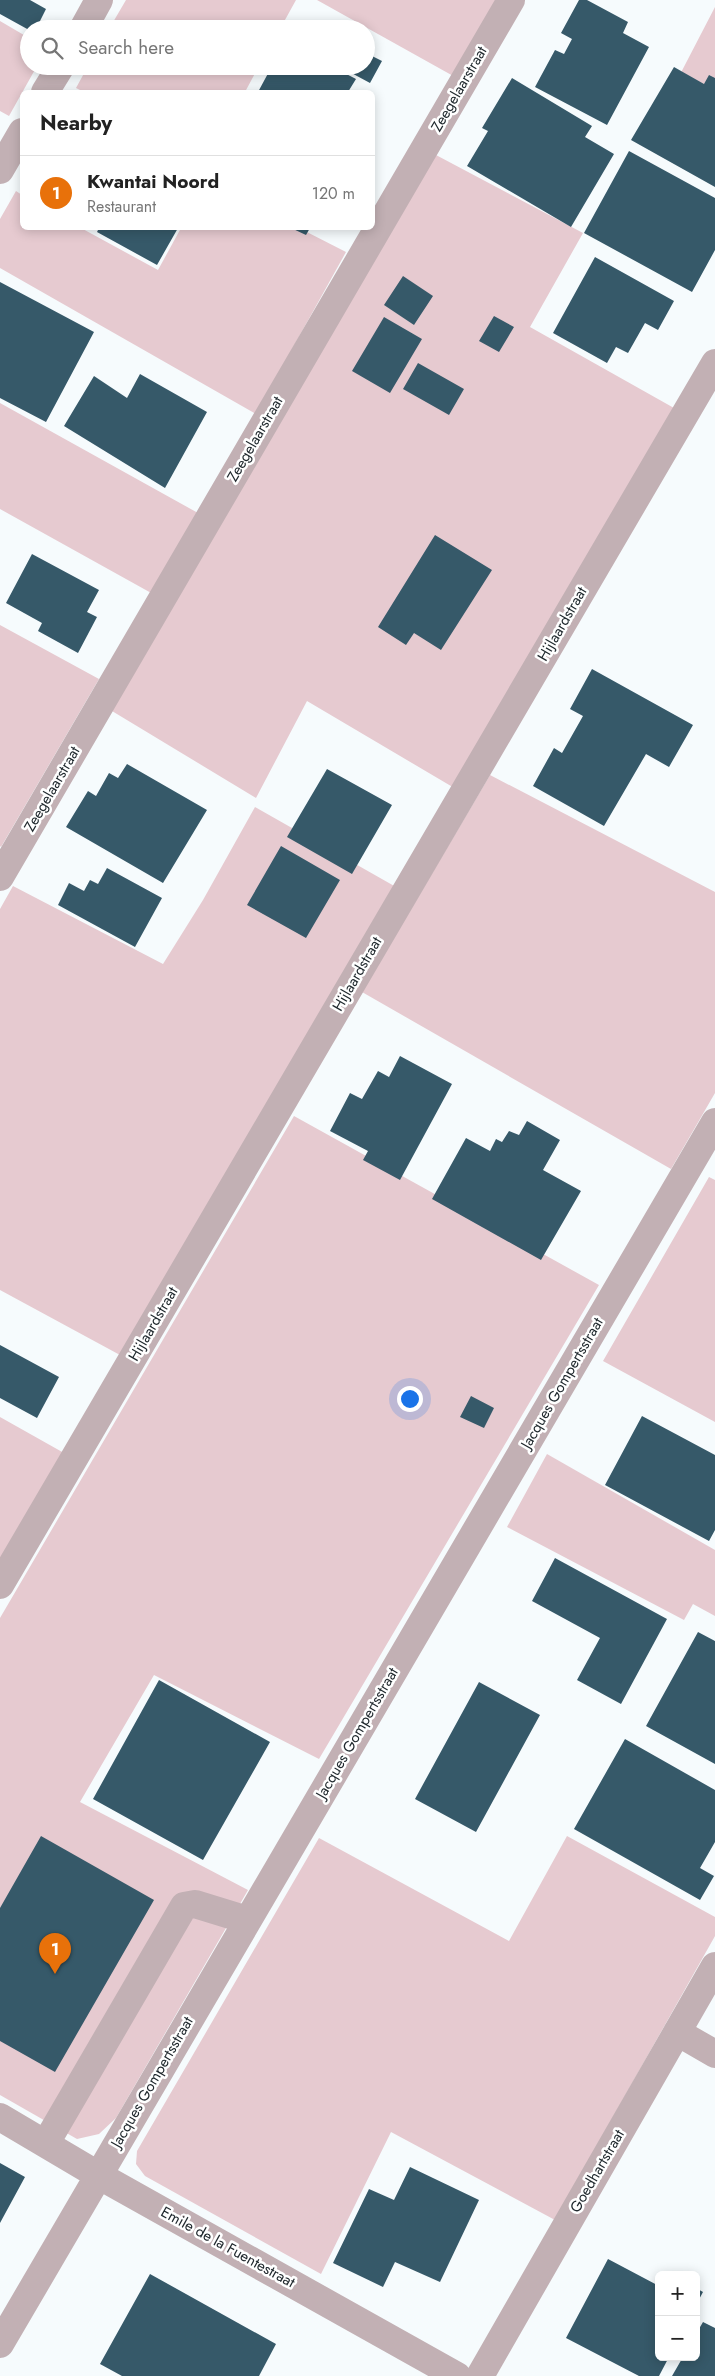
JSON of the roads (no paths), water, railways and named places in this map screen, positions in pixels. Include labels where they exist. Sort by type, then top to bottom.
[{"type":"street","points":[[88,20],[99,0]]},
{"type":"street","name":"Zeegelaarstraat","points":[[0,877],[511,0]]},
{"type":"street","points":[[46,90],[55,75]]},
{"type":"street","points":[[0,170],[20,135]]},
{"type":"street","name":"Hijlaardstraat","points":[[0,1585],[715,363]]},
{"type":"street","name":"Jacques Gompertsstraat","points":[[0,2344],[715,1122]]},
{"type":"street","points":[[46,2143],[184,1906],[196,1904],[247,1920]]},
{"type":"street","name":"Goedhartstraat","points":[[480,2376],[715,1966]]},
{"type":"street","points":[[677,2032],[715,2054]]},
{"type":"street","name":"Emile de la Fuentestraat","points":[[0,2117],[98,2175],[457,2376]]},
{"type":"place","name":"Kwantai Noord","points":[[55,1974]]}]
